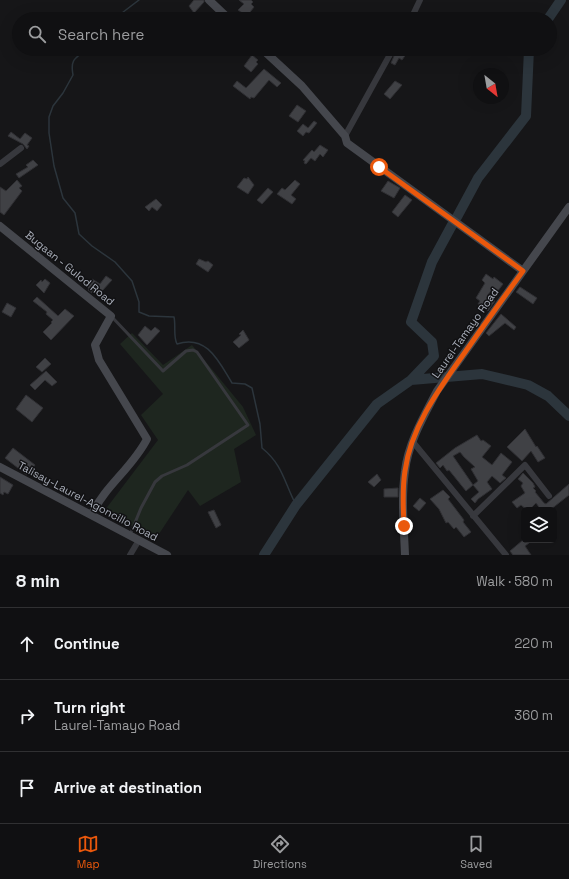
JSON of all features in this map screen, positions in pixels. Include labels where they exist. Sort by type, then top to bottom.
[{"type":"street","points":[[210,0],[222,12]]},
{"type":"street","points":[[414,12],[420,0]]},
{"type":"street","points":[[270,56],[302,86],[345,136],[348,143],[523,271]]},
{"type":"street","points":[[345,136],[389,56]]},
{"type":"street","points":[[0,164],[21,148]]},
{"type":"street","name":"Laurel-Tamayo Road","points":[[405,555],[403,492],[405,470],[413,442],[437,391],[569,207]]},
{"type":"street","name":"Bugaan - Gulod Road","points":[[0,226],[111,316],[96,345],[99,360],[147,439],[139,454],[98,501],[92,514]]},
{"type":"street","points":[[413,442],[506,555]]},
{"type":"street","points":[[473,516],[525,465],[549,496]]},
{"type":"street","name":"Talisay-Laurel-Agoncillo Road","points":[[0,467],[92,514],[167,555]]},
{"type":"street","points":[[130,555],[139,540]]},
{"type":"lane","points":[[111,316],[163,371],[186,351],[193,350],[197,352],[248,425],[187,465],[162,476],[155,482],[141,508],[130,535]]},
{"type":"shaded area","points":[[132,333],[163,365],[192,345],[243,407],[256,435],[234,449],[241,482],[200,506],[188,490],[155,540],[105,510],[158,440],[141,415],[163,394],[120,344]]},
{"type":"building","points":[[194,0],[204,0],[204,2],[195,12],[189,6]]},
{"type":"building","points":[[239,0],[251,0],[253,2],[251,4],[254,7],[250,12],[241,12],[238,10],[244,4]]},
{"type":"building","points":[[251,56],[258,60],[256,62],[258,64],[251,72],[244,66]]},
{"type":"building","points":[[394,56],[405,56],[402,60],[399,58],[395,65],[391,63]]},
{"type":"building","points":[[264,69],[281,83],[277,87],[269,80],[254,98],[251,97],[250,99],[233,86],[237,81],[246,88]]},
{"type":"building","points":[[395,81],[402,85],[390,99],[384,94]]},
{"type":"building","points":[[297,105],[306,111],[298,122],[289,116]]},
{"type":"building","points":[[314,121],[317,123],[309,133],[306,132],[303,136],[297,131],[303,124],[308,128]]},
{"type":"building","points":[[11,132],[20,139],[25,133],[32,138],[27,145],[29,146],[27,149],[23,144],[8,136]]},
{"type":"building","points":[[320,145],[328,150],[323,157],[320,154],[315,161],[311,158],[306,164],[304,163],[305,161],[303,160],[312,150],[314,152]]},
{"type":"building","points":[[33,160],[38,165],[19,178],[16,174],[28,167],[26,165]]},
{"type":"building","points":[[248,177],[254,185],[248,194],[237,187],[244,178],[247,179]]},
{"type":"building","points":[[17,180],[22,186],[19,188],[22,191],[4,215],[0,212],[0,187],[6,191]]},
{"type":"building","points":[[295,180],[300,184],[291,195],[296,199],[292,204],[277,194],[282,188],[285,190]]},
{"type":"building","points":[[388,181],[400,188],[394,198],[381,191]]},
{"type":"building","points":[[268,188],[273,192],[262,204],[257,200]]},
{"type":"building","points":[[405,195],[412,200],[398,217],[392,212]]},
{"type":"building","points":[[156,199],[162,205],[157,211],[152,207],[149,211],[145,207]]},
{"type":"building","points":[[199,259],[206,262],[208,261],[213,265],[208,272],[196,264]]},
{"type":"building","points":[[486,274],[493,279],[494,277],[503,284],[497,292],[493,288],[487,296],[495,301],[488,311],[478,304],[480,301],[476,298],[485,283],[482,280]]},
{"type":"building","points":[[106,276],[112,280],[102,291],[97,287],[92,293],[88,290],[89,289],[87,287],[92,279],[100,284]]},
{"type":"building","points":[[45,279],[50,283],[44,293],[36,285],[41,280],[42,282]]},
{"type":"building","points":[[520,287],[537,298],[533,304],[516,292]]},
{"type":"building","points":[[37,297],[58,316],[65,309],[74,316],[51,340],[43,332],[53,320],[46,314],[47,312],[33,301]]},
{"type":"building","points":[[7,303],[16,308],[11,317],[2,312]]},
{"type":"building","points":[[501,314],[516,327],[514,330],[505,323],[489,336],[486,333]]},
{"type":"building","points":[[145,326],[151,331],[155,327],[160,331],[147,345],[138,335]]},
{"type":"building","points":[[243,330],[249,340],[239,348],[233,342],[241,335],[239,334]]},
{"type":"building","points":[[45,358],[51,364],[42,372],[36,367]]},
{"type":"building","points":[[46,371],[57,382],[52,386],[45,380],[35,390],[30,385]]},
{"type":"building","points":[[26,395],[43,408],[32,422],[16,409]]},
{"type":"building","points":[[525,429],[545,458],[538,462],[531,451],[522,461],[507,447]]},
{"type":"building","points":[[477,435],[481,441],[483,440],[491,446],[482,457],[492,465],[501,453],[512,462],[502,475],[506,478],[500,483],[492,476],[487,482],[492,489],[475,503],[471,499],[479,492],[473,485],[466,491],[449,470],[447,471],[443,465],[440,468],[436,463],[455,448]],"holes":[[[460,452],[475,467],[471,469],[478,481],[473,485],[453,456]]]},
{"type":"building","points":[[13,448],[35,465],[27,475],[5,458]]},
{"type":"building","points":[[523,473],[533,483],[535,492],[546,504],[569,484],[569,495],[554,507],[539,507],[536,503],[532,507],[523,507],[521,505],[517,508],[512,502],[525,493],[521,486],[523,483],[518,479]]},
{"type":"building","points":[[377,474],[381,480],[374,487],[368,482]]},
{"type":"building","points":[[0,477],[13,485],[8,494],[4,492],[3,495],[0,493]]},
{"type":"building","points":[[398,488],[398,497],[384,497],[384,489]]},
{"type":"building","points":[[443,490],[450,497],[448,499],[471,532],[464,537],[456,527],[454,529],[448,522],[446,523],[439,509],[430,499]]},
{"type":"building","points":[[420,498],[426,503],[419,511],[413,506]]},
{"type":"building","points":[[214,510],[221,525],[216,528],[208,512]]},
{"type":"building","points":[[521,542],[521,543],[529,543],[525,546],[531,555],[513,555],[510,551]]},
{"type":"waterway","points":[[123,12],[139,0]]},
{"type":"waterway","points":[[553,12],[561,0]]},
{"type":"waterway","points":[[78,56],[74,59],[72,65],[73,75],[63,93],[53,106],[49,117],[49,133],[54,166],[63,198],[75,213],[79,234],[92,246],[115,262],[132,281],[139,302],[139,312],[149,316],[174,317],[175,338],[177,344],[187,342],[204,346],[217,359],[232,383],[245,384],[252,388],[260,424],[262,448],[269,454],[279,467],[296,505]]},
{"type":"waterway","points":[[457,217],[478,178],[526,116],[529,56]]},
{"type":"waterway","points":[[411,380],[434,356],[432,342],[411,322],[432,262],[452,225]]},
{"type":"waterway","points":[[264,555],[296,505],[377,404],[411,380],[482,374],[528,385],[548,396],[569,416]]},
{"type":"route","points":[[379,167],[523,271],[437,391],[425,413],[413,442],[405,470],[403,492],[404,526]]}]
